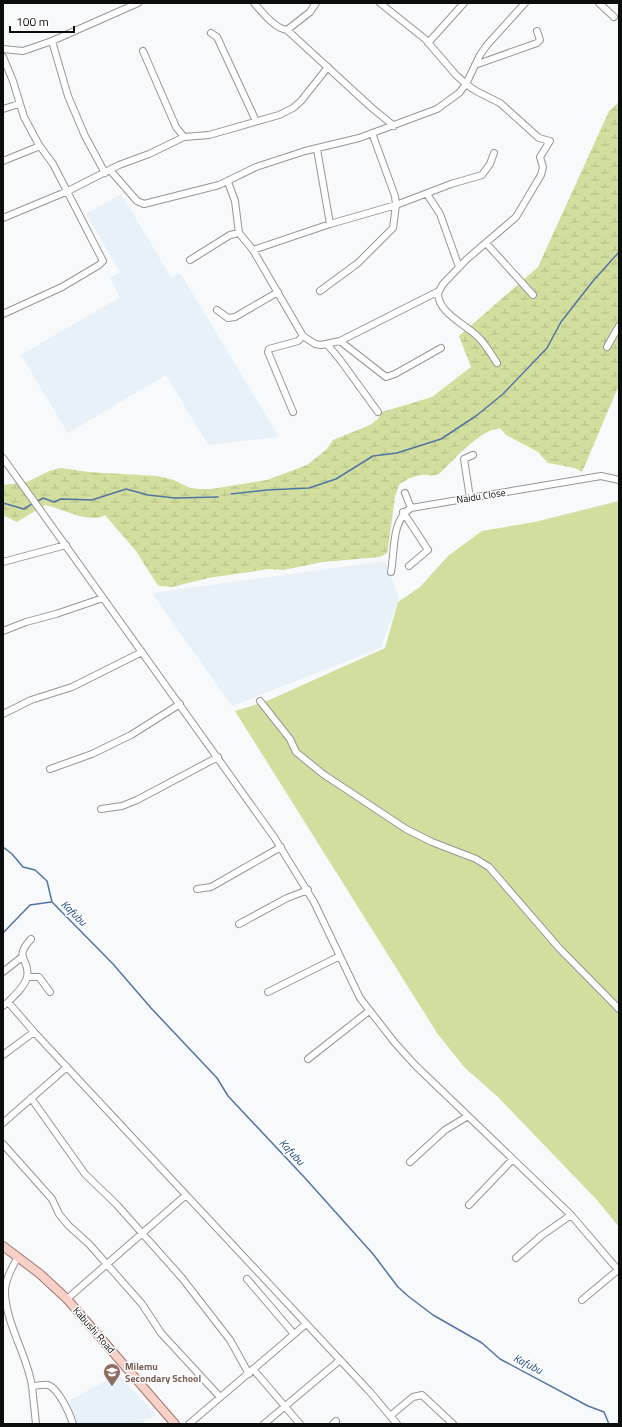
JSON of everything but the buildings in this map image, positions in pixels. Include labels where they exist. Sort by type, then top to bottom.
[{"type":"main road","name":"Kabushi Road","points":[[3,1246],[51,1283],[67,1299],[175,1424]]},
{"type":"street","points":[[3,49],[22,51],[52,41],[138,3]]},
{"type":"street","points":[[254,3],[274,23],[283,30],[287,30],[372,108],[394,126]]},
{"type":"street","points":[[287,30],[310,12],[316,3]]},
{"type":"street","points":[[228,182],[235,201],[239,233],[253,250],[303,336],[315,344],[327,344],[340,341],[438,291],[459,267],[516,217],[541,175],[543,167],[540,157],[550,141],[538,138],[500,102],[476,91],[466,84],[456,75],[428,43],[380,3]]},
{"type":"street","points":[[428,43],[464,3]]},
{"type":"street","points":[[52,41],[68,96],[85,136],[107,172],[137,201],[144,204],[228,182],[256,166],[372,134],[445,104],[456,96],[466,84],[487,45],[525,3]]},
{"type":"street","points":[[599,3],[614,17]]},
{"type":"street","points":[[475,65],[537,43],[540,40],[537,31]]},
{"type":"street","points":[[212,32],[217,37],[256,121]]},
{"type":"street","points":[[143,51],[176,127],[184,137]]},
{"type":"street","points":[[3,57],[13,81],[19,104],[40,146],[53,164],[68,191],[103,261],[99,265],[62,286],[3,314]]},
{"type":"street","points":[[3,218],[68,191],[184,137],[209,135],[279,115],[293,108],[304,98],[328,67]]},
{"type":"street","points":[[3,109],[19,104]]},
{"type":"street","points":[[320,291],[358,262],[394,228],[396,205],[393,189],[372,134]]},
{"type":"street","points":[[3,161],[40,146]]},
{"type":"street","points":[[317,149],[330,224]]},
{"type":"street","points":[[253,250],[330,224],[396,205],[451,184],[482,175],[490,164],[494,153]]},
{"type":"street","points":[[427,194],[440,214],[459,267]]},
{"type":"street","points":[[190,260],[230,235],[239,233]]},
{"type":"street","points":[[486,243],[533,295]]},
{"type":"street","points":[[438,291],[439,298],[449,314],[477,336],[497,363]]},
{"type":"street","points":[[218,310],[228,318],[235,317],[278,292]]},
{"type":"street","points":[[608,347],[619,326]]},
{"type":"street","points":[[293,412],[268,352],[269,349],[298,341],[303,336]]},
{"type":"street","points":[[340,341],[386,377],[395,374],[441,348]]},
{"type":"street","points":[[327,344],[346,367],[378,412]]},
{"type":"street","points":[[470,498],[464,459],[473,455]]},
{"type":"street","points":[[3,458],[281,847],[308,890],[360,998],[369,1011],[416,1066],[512,1160],[571,1215],[619,1271],[582,1300]]},
{"type":"street","name":"Naidu Close","points":[[403,512],[411,508],[601,476],[619,480]]},
{"type":"street","points":[[405,492],[411,508]]},
{"type":"street","points":[[403,512],[428,550],[409,566]]},
{"type":"street","points":[[391,572],[396,532],[403,512]]},
{"type":"street","points":[[3,562],[66,545]]},
{"type":"street","points":[[3,631],[103,598]]},
{"type":"street","points":[[3,714],[31,700],[82,682],[142,652]]},
{"type":"street","points":[[260,701],[290,739],[296,752],[323,774],[406,829],[489,867],[559,948],[619,1009]]},
{"type":"street","points":[[50,769],[92,754],[130,735],[180,704]]},
{"type":"street","points":[[101,809],[122,806],[137,800],[218,757]]},
{"type":"street","points":[[197,889],[211,887],[281,847]]},
{"type":"street","points":[[239,924],[287,898],[308,890]]},
{"type":"street","points":[[3,972],[22,956],[24,948],[32,940]]},
{"type":"street","points":[[22,956],[25,962],[27,977],[20,989],[6,1004],[67,1067],[340,1360],[397,1424]]},
{"type":"street","points":[[268,992],[340,956]]},
{"type":"street","points":[[27,977],[39,977],[50,992]]},
{"type":"street","points":[[308,1059],[369,1011]]},
{"type":"street","points":[[3,1055],[34,1032]]},
{"type":"street","points":[[3,1123],[67,1067]]},
{"type":"street","points":[[31,1098],[86,1174],[182,1278],[209,1311],[251,1372],[285,1406],[300,1424]]},
{"type":"street","points":[[410,1162],[445,1130],[468,1116]]},
{"type":"street","points":[[3,1144],[52,1199],[59,1214],[68,1225],[89,1244],[142,1304],[161,1333],[220,1397]]},
{"type":"street","points":[[469,1206],[512,1160]]},
{"type":"street","points":[[67,1299],[186,1195]]},
{"type":"street","points":[[516,1258],[541,1236],[571,1215]]},
{"type":"street","points":[[18,1257],[12,1267],[5,1293],[14,1330],[23,1352],[32,1386],[36,1424]]},
{"type":"street","points":[[247,1279],[294,1334]]},
{"type":"street","points":[[189,1424],[306,1324]]},
{"type":"street","points":[[264,1424],[340,1360]]},
{"type":"street","points":[[32,1386],[50,1386],[67,1408],[73,1424]]},
{"type":"street","points":[[390,1416],[414,1397],[422,1395],[453,1424]]},
{"type":"shaded area","points":[[121,194],[171,277],[180,273],[279,437],[208,445],[166,375],[68,433],[21,355],[120,297],[110,278],[120,272],[86,214]]},
{"type":"shaded area","points":[[385,561],[399,598],[381,648],[232,706],[152,593]]},
{"type":"shaded area","name":"Milemu Secondary School","points":[[118,1374],[156,1415],[139,1424],[77,1424],[69,1401]]},
{"type":"green space","points":[[619,102],[619,385],[582,472],[575,468],[548,463],[538,452],[506,435],[501,429],[494,429],[468,446],[439,474],[410,478],[399,485],[395,497],[387,553],[380,557],[323,562],[283,570],[269,569],[208,578],[172,587],[160,586],[157,584],[136,551],[105,515],[99,518],[84,517],[45,505],[17,522],[3,515],[3,485],[27,482],[49,471],[61,468],[88,472],[157,476],[174,480],[190,488],[198,489],[211,489],[267,480],[307,465],[326,450],[333,440],[370,425],[378,419],[382,412],[432,397],[471,367],[459,336],[538,267],[609,111]]},
{"type":"green space","points":[[619,501],[619,1227],[597,1200],[497,1096],[465,1068],[437,1033],[235,711],[267,701],[385,648],[398,602],[420,587],[448,556],[482,531],[535,522]]},
{"type":"waterway","points":[[231,494],[267,490],[309,488],[336,479],[373,456],[397,453],[441,439],[476,416],[503,394],[547,348],[561,322],[593,281],[619,252]]},
{"type":"waterway","points":[[38,501],[43,498],[54,502],[61,499],[92,500],[126,489],[148,495],[175,498],[218,497]]},
{"type":"waterway","points":[[3,503],[24,509],[32,504]]},
{"type":"waterway","name":"Kafubu","points":[[3,847],[12,854],[23,867],[35,870],[47,881],[52,902],[113,964],[151,1008],[217,1078],[228,1096],[305,1178],[373,1254],[398,1287],[433,1315],[482,1343],[500,1359],[588,1406],[604,1412],[609,1424]]},
{"type":"waterway","points":[[3,933],[30,905],[51,902]]},
{"type":"place","name":"Milemu Secondary School","points":[[112,1387]]}]
